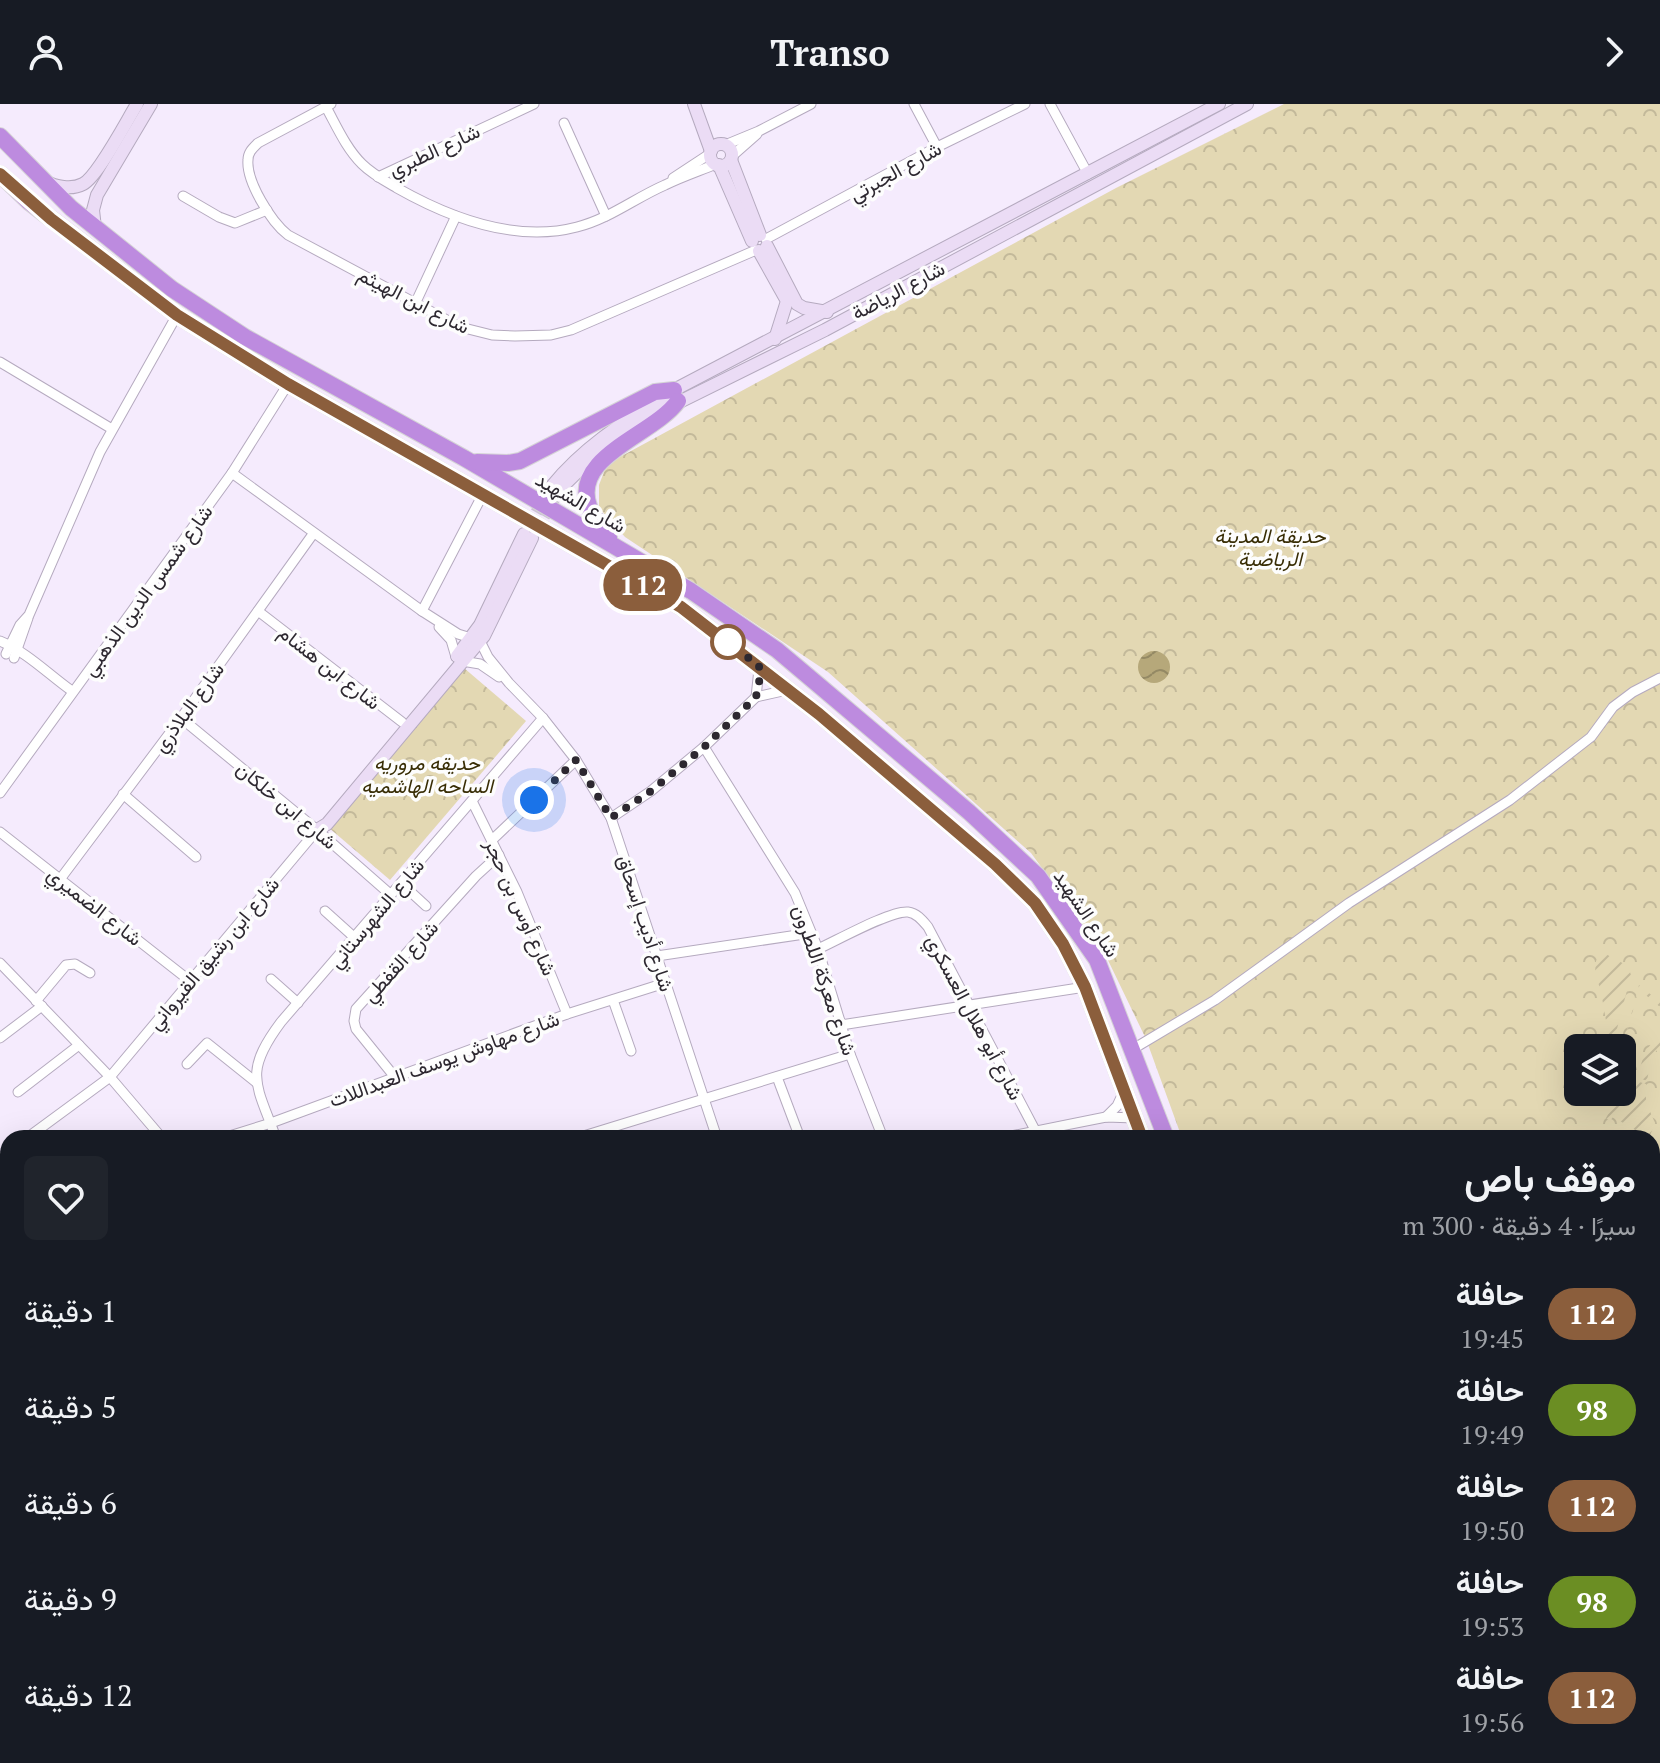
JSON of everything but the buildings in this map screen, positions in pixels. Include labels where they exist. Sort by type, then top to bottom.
[{"type":"highway","name":"شارع الشهيد","points":[[0,136],[95,228],[172,289],[245,337],[615,545],[691,591],[777,650],[1020,858],[1052,894],[1097,960],[1163,1130]]},
{"type":"highway","name":"شارع الشهيد","points":[[0,174],[51,219],[177,315],[288,384],[681,607],[790,690],[995,864],[1035,903],[1063,944],[1085,987],[1139,1130]]},
{"type":"highway","points":[[464,458],[491,464],[520,461],[655,392],[676,396],[668,415],[601,460],[591,473],[586,489],[588,506],[615,545]]},
{"type":"main road","points":[[42,179],[57,186],[85,184],[137,104]]},
{"type":"main road","points":[[95,228],[93,210],[97,195],[151,104]]},
{"type":"main road","points":[[695,104],[787,301],[775,339]]},
{"type":"main road","name":"شارع الرياضة","points":[[676,396],[825,330],[903,280],[1088,174],[1219,104]]},
{"type":"main road","name":"شارع الرياضة","points":[[556,488],[567,468],[599,438],[775,339],[827,312],[903,280],[1247,104]]},
{"type":"main road","points":[[85,184],[88,194],[97,195]]},
{"type":"main road","points":[[759,244],[797,304],[827,312]]},
{"type":"main road","points":[[459,659],[475,639],[528,536]]},
{"type":"main road","name":"شارع ابن رشيق القيرواني","points":[[317,830],[402,722],[459,659]]},
{"type":"main road","name":"شارع ابن رشيق القيرواني","points":[[317,830],[327,824],[459,659]]},
{"type":"main road","points":[[1160,1121],[1167,1130]]},
{"type":"street","name":"شارع الطبري","points":[[378,177],[534,104]]},
{"type":"street","points":[[329,106],[352,152],[378,177],[416,199],[456,216],[490,226],[533,232],[580,226],[606,216],[811,104]]},
{"type":"street","points":[[914,104],[937,147]]},
{"type":"street","name":"شارع الجبرتي","points":[[759,244],[937,147],[1025,104]]},
{"type":"street","points":[[1050,104],[1088,174]]},
{"type":"street","name":"شارع ابن الهيثم","points":[[329,106],[258,143],[250,151],[248,166],[277,227],[415,304],[474,332],[515,336],[551,335],[604,317],[759,244]]},
{"type":"street","points":[[564,123],[606,216]]},
{"type":"street","points":[[183,196],[235,223],[267,210]]},
{"type":"street","points":[[415,304],[456,216]]},
{"type":"street","points":[[72,691],[32,662],[8,650],[29,615],[100,452],[177,315]]},
{"type":"street","points":[[0,362],[112,429]]},
{"type":"street","name":"شارع شمس الدين الذهبي","points":[[0,793],[232,473],[288,384]]},
{"type":"street","name":"شارع أديب إسحاق","points":[[232,473],[422,611],[454,631],[475,639],[576,760],[611,818],[714,1130]]},
{"type":"street","points":[[422,611],[483,494]]},
{"type":"street","name":"شارع البلاذري","points":[[61,878],[313,534]]},
{"type":"street","name":"شارع ابن هشام","points":[[258,611],[402,722]]},
{"type":"street","name":"شارع أديب إسحاق","points":[[422,611],[451,640],[459,659],[480,664],[509,683]]},
{"type":"street","points":[[756,697],[759,666]]},
{"type":"street","points":[[1133,1049],[1215,1000],[1349,903],[1510,800],[1591,737],[1613,707],[1660,678]]},
{"type":"street","points":[[611,818],[645,797],[756,697],[790,690]]},
{"type":"street","name":"شارع ابن خلكان","points":[[181,718],[391,895]]},
{"type":"street","name":"شارع الشهرستاني","points":[[257,1083],[262,1049],[298,1003],[543,718]]},
{"type":"street","name":"شارع معركة اللطرون","points":[[704,747],[787,877],[818,949],[850,1054],[880,1130]]},
{"type":"street","points":[[492,840],[576,760]]},
{"type":"street","points":[[123,794],[196,857]]},
{"type":"street","name":"شارع أوس بن حجر","points":[[472,801],[499,855],[567,1014]]},
{"type":"street","name":"شارع ابن رشيق القيرواني","points":[[38,1130],[110,1077],[317,830]]},
{"type":"street","name":"شارع الضميري","points":[[0,832],[190,981]]},
{"type":"street","name":"شارع القفطي","points":[[394,1076],[356,1029],[356,1009],[476,876],[499,855]]},
{"type":"street","points":[[401,883],[426,906]]},
{"type":"street","points":[[325,911],[355,938]]},
{"type":"street","name":"شارع أبو هلال العسكري","points":[[818,949],[893,915],[913,914],[928,927],[1035,1130]]},
{"type":"street","points":[[657,956],[811,933]]},
{"type":"street","points":[[0,963],[110,1077],[155,1130]]},
{"type":"street","points":[[0,1038],[39,1004],[66,965],[75,964],[90,973]]},
{"type":"street","points":[[271,979],[298,1003]]},
{"type":"street","name":"شارع مهاوش يوسف العبداللات","points":[[249,1130],[567,1014],[665,983]]},
{"type":"street","points":[[841,1025],[1085,987]]},
{"type":"street","points":[[613,1000],[631,1051]]},
{"type":"street","points":[[187,1064],[207,1043],[257,1083],[273,1130]]},
{"type":"street","points":[[18,1092],[79,1045]]},
{"type":"street","points":[[603,1130],[850,1054]]},
{"type":"street","points":[[777,1077],[797,1130]]},
{"type":"street","points":[[1106,1117],[1117,1106],[1124,1090]]},
{"type":"street","points":[[1035,1130],[1106,1117],[1135,1118]]},
{"type":"green space","name":"حديقة المدينة الرياضية","points":[[1284,104],[1660,104],[1660,1130],[1179,1130],[1146,1039],[1105,954],[1031,853],[828,672],[625,537],[599,508],[599,485],[607,464],[1116,188]]},
{"type":"green space","name":"حديقه مروريه الساحه الهاشميه","points":[[464,668],[526,721],[390,880],[328,827]]},
{"type":"green space","points":[[1602,952],[1628,966],[1631,975],[1616,1034],[1608,1034],[1595,972],[1596,961]]},
{"type":"green space","points":[[1639,985],[1660,1002],[1660,1007],[1641,991],[1638,992],[1626,1034]]},
{"type":"green space","points":[[1657,1036],[1660,1046],[1651,1058],[1647,1081],[1637,1077],[1645,1052]]},
{"type":"green space","points":[[1636,1081],[1646,1084],[1646,1102],[1655,1123],[1652,1130],[1635,1130],[1613,1117],[1610,1121],[1606,1118],[1612,1106],[1636,1106]]},
{"type":"water","points":[[1154,651],[1165,656],[1170,667],[1165,678],[1154,683],[1143,678],[1138,667],[1143,656]]},
{"type":"tunnel","points":[[527,528],[552,486]]},
{"type":"tunnel","points":[[535,532],[560,489]]},
{"type":"bus line","name":"112","points":[[0,174],[29,202],[177,315],[288,384],[681,607],[819,714],[995,864],[1035,903],[1063,944],[1085,987],[1139,1130]]},
{"type":"route","points":[[534,800],[576,760],[611,818],[651,791],[704,747],[756,697],[759,666],[728,642]]}]
